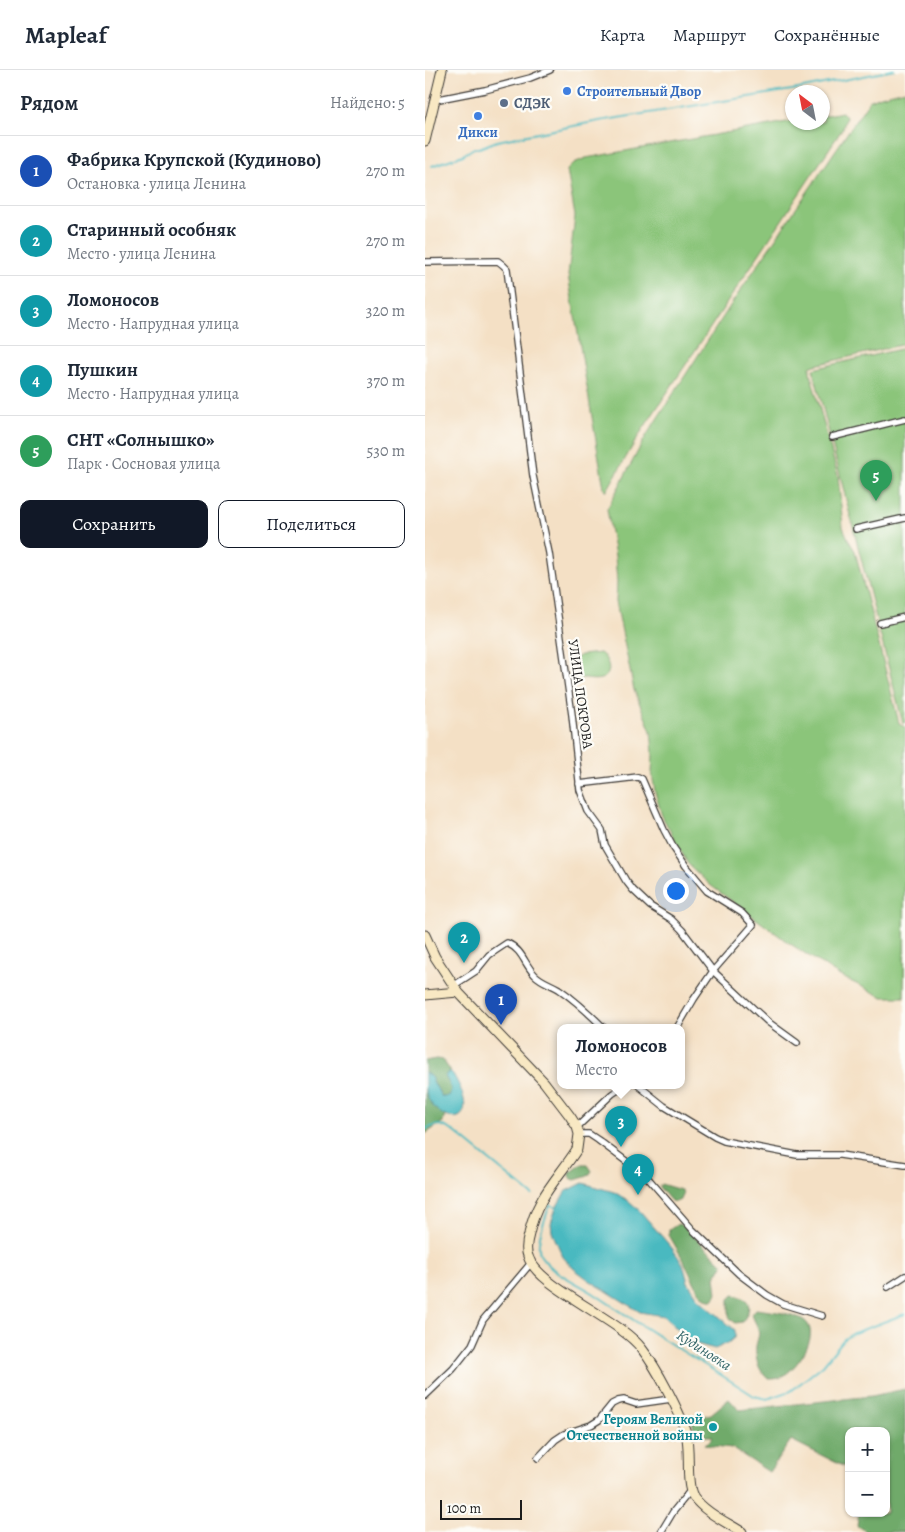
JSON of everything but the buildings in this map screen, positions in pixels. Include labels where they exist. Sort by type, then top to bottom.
[{"type":"main road","points":[[425,140],[442,70]]},
{"type":"main road","points":[[425,935],[435,956],[456,989],[544,1082],[578,1130],[577,1149],[549,1186],[539,1202],[531,1222],[526,1250],[531,1263],[544,1278],[634,1340],[648,1358],[671,1399],[686,1433],[689,1446],[690,1491],[702,1506],[742,1532]]},
{"type":"main road","points":[[425,995],[456,989]]},
{"type":"street","points":[[434,100],[485,90],[530,78],[550,70]]},
{"type":"street","name":"УЛИЦА ПОКРОВА","points":[[425,262],[498,261],[503,265],[507,275],[533,476],[549,553],[573,715],[579,784],[588,811],[602,830],[605,845],[626,882],[650,906],[671,919],[682,930],[713,971],[768,1022],[797,1043]]},
{"type":"street","points":[[832,437],[905,419]]},
{"type":"street","points":[[856,529],[905,518]]},
{"type":"street","points":[[880,623],[905,617]]},
{"type":"street","points":[[579,784],[642,778],[664,830],[691,873],[707,891],[742,913],[753,925],[713,971],[679,1024]]},
{"type":"street","points":[[456,989],[476,971],[489,955],[507,943],[518,950],[534,974],[573,999],[600,1024]]},
{"type":"street","points":[[620,1089],[612,1094],[578,1130],[598,1140],[647,1177],[693,1230],[739,1274],[767,1295],[783,1304],[822,1316]]},
{"type":"street","points":[[643,1089],[664,1106],[724,1141],[797,1155],[840,1155],[905,1166]]},
{"type":"street","points":[[425,1396],[453,1369],[472,1345],[483,1320],[531,1263]]},
{"type":"street","points":[[888,1288],[905,1276]]},
{"type":"street","points":[[538,1458],[555,1440],[564,1434],[599,1420],[612,1404],[618,1401],[624,1400],[636,1404],[671,1399]]},
{"type":"street","points":[[661,1532],[673,1512],[690,1491]]},
{"type":"green space","points":[[905,90],[905,344],[810,367],[838,476],[843,527],[855,551],[899,723],[905,726],[904,997],[883,997],[840,976],[789,943],[710,885],[688,864],[662,816],[655,792],[652,773],[651,731],[634,690],[616,601],[615,556],[607,509],[646,436],[734,300],[869,101]]},
{"type":"green space","points":[[842,112],[846,117],[843,128],[639,435],[606,492],[568,275],[575,216],[567,170],[574,163],[586,158],[785,122],[785,130],[830,130],[830,115]]},
{"type":"green space","points":[[905,348],[905,723],[903,724],[813,369]]},
{"type":"green space","points":[[600,653],[605,658],[609,668],[605,677],[595,680],[577,677],[573,668],[575,659],[581,655]]},
{"type":"green space","points":[[443,1060],[451,1072],[447,1073],[446,1079],[451,1087],[451,1093],[445,1097],[441,1096],[431,1077],[425,1072],[425,1061]]},
{"type":"green space","points":[[425,1089],[435,1107],[445,1115],[443,1122],[425,1134]]},
{"type":"green space","points":[[581,1165],[588,1165],[592,1171],[588,1176],[575,1180],[570,1178],[570,1173]]},
{"type":"green space","points":[[661,1184],[681,1190],[683,1193],[680,1200],[676,1202],[671,1201],[659,1187]]},
{"type":"green space","points":[[678,1224],[682,1225],[722,1263],[723,1266],[715,1277],[717,1293],[714,1300],[704,1297],[698,1290],[669,1235],[669,1230]]},
{"type":"green space","points":[[733,1295],[744,1299],[748,1304],[748,1312],[742,1322],[735,1323],[729,1317],[729,1299]]},
{"type":"green space","points":[[756,1309],[801,1318],[809,1327],[808,1344],[799,1361],[792,1369],[779,1378],[768,1379],[758,1364],[756,1346],[759,1331],[752,1314]]},
{"type":"green space","points":[[905,1389],[905,1532],[867,1532],[857,1526],[858,1517],[890,1517],[890,1427],[845,1427],[845,1467],[791,1440],[769,1472],[732,1448],[705,1445],[712,1436],[695,1436],[692,1419],[711,1414],[729,1399],[739,1410],[872,1396]]},
{"type":"water","points":[[425,1072],[431,1077],[441,1096],[445,1097],[450,1095],[451,1090],[445,1076],[451,1072],[453,1074],[462,1093],[465,1107],[462,1115],[455,1118],[446,1116],[429,1101],[425,1088]]},
{"type":"water","points":[[583,1183],[614,1192],[629,1201],[640,1211],[672,1248],[683,1264],[688,1282],[699,1299],[735,1330],[735,1337],[728,1343],[715,1349],[693,1343],[663,1316],[640,1312],[573,1268],[563,1257],[552,1232],[551,1223],[556,1208],[565,1192]]},
{"type":"waterway","points":[[432,166],[463,155],[474,148],[497,141],[599,121],[798,89],[894,70]]},
{"type":"waterway","name":"Кудиновка","points":[[425,1129],[440,1125],[447,1127],[532,1195]]},
{"type":"waterway","name":"Кудиновка","points":[[547,1201],[550,1204],[541,1230],[539,1251],[551,1267],[754,1396],[767,1399],[791,1391],[823,1365],[844,1339],[854,1333],[905,1314]]},
{"type":"waterway","name":"Кудиновка","points":[[550,1204],[556,1208]]},
{"type":"place","name":"Строительный Двор","points":[[567,91]]},
{"type":"place","name":"СДЭК","points":[[504,103]]},
{"type":"place","name":"Дикси","points":[[478,116]]},
{"type":"place","name":"СНТ «Солнышко»","points":[[876,501]]},
{"type":"place","name":"Старинный особняк","points":[[464,963]]},
{"type":"place","name":"Фабрика Крупской (Кудиново)","points":[[501,1025]]},
{"type":"place","name":"Ломоносов","points":[[621,1147]]},
{"type":"place","name":"Пушкин","points":[[638,1195]]},
{"type":"place","name":"Героям Великой Отечественной войны","points":[[713,1427]]}]
